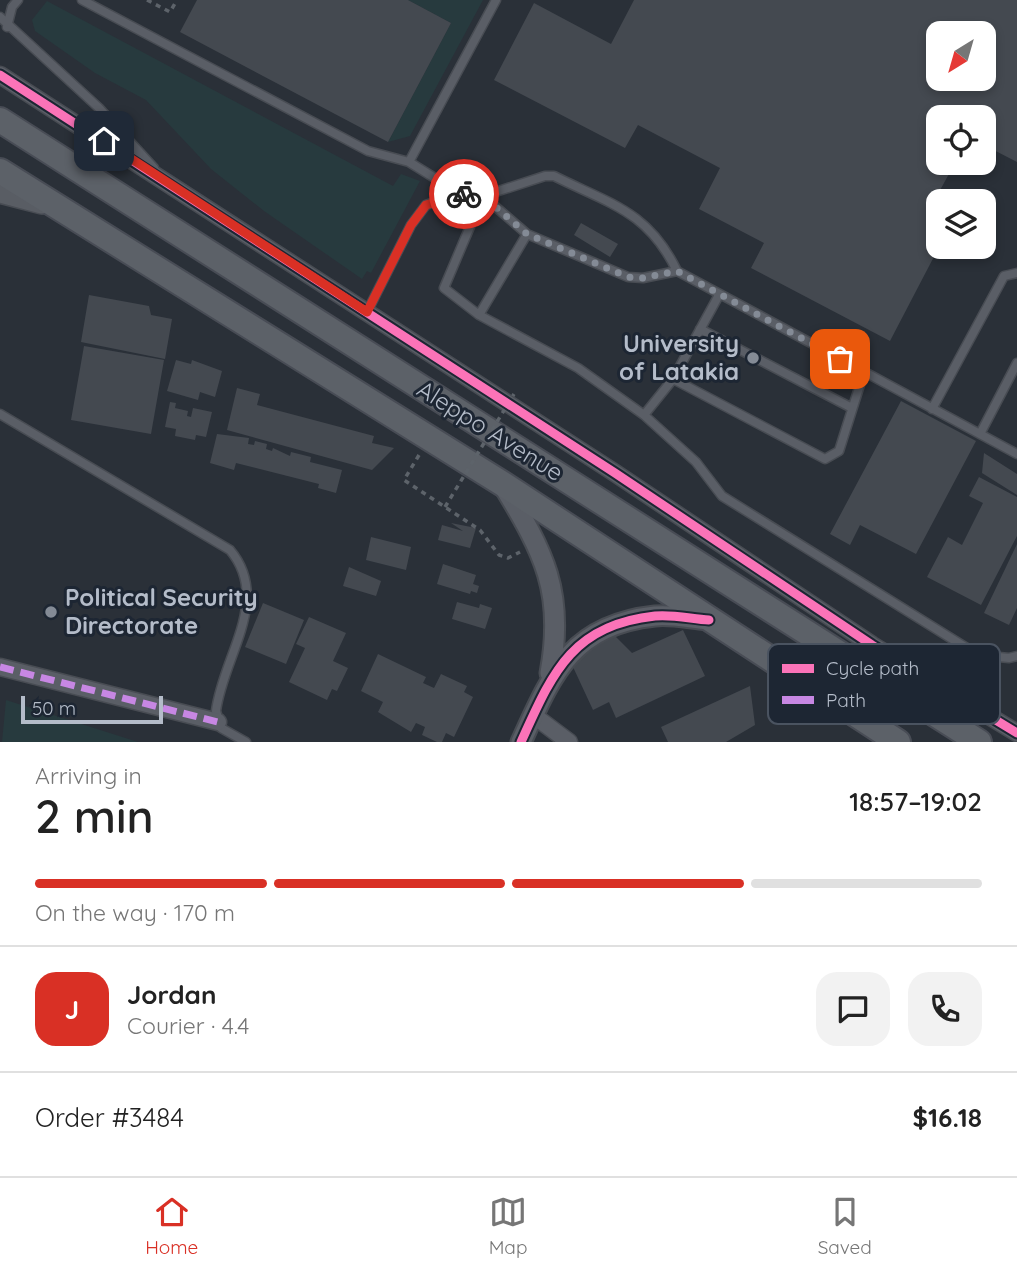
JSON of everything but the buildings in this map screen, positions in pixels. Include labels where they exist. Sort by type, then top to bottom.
[{"type":"main road","name":"Aleppo Avenue","points":[[0,120],[825,644]]},
{"type":"main road","name":"Aleppo Avenue","points":[[0,171],[503,484],[768,658]]},
{"type":"main road","points":[[0,191],[57,208]]},
{"type":"main road","name":"Aleppo Avenue","points":[[870,724],[898,742]]},
{"type":"main road","name":"Aleppo Avenue","points":[[951,724],[979,742]]},
{"type":"street","points":[[0,75],[367,312],[870,644]]},
{"type":"street","points":[[503,484],[537,542],[548,570],[556,642],[549,684]]},
{"type":"street","points":[[521,742],[567,654],[590,637],[618,624],[656,616],[709,620]]},
{"type":"street","points":[[0,667],[218,722]]},
{"type":"street","points":[[533,715],[569,742]]},
{"type":"street","points":[[1000,723],[1017,733]]},
{"type":"lane","points":[[7,27],[12,7],[18,0]]},
{"type":"lane","points":[[82,0],[368,151],[409,162],[459,194]]},
{"type":"lane","points":[[409,162],[496,0]]},
{"type":"lane","points":[[0,17],[7,27],[99,108],[166,181]]},
{"type":"lane","points":[[367,312],[411,225],[426,205],[459,194],[483,196],[554,176],[637,218],[665,245],[677,271],[1017,454]]},
{"type":"lane","points":[[483,196],[527,234],[628,277],[643,278],[677,271]]},
{"type":"lane","points":[[483,196],[444,288],[479,315],[578,368],[644,415],[696,462],[722,496],[960,644]]},
{"type":"lane","points":[[479,315],[527,234]]},
{"type":"lane","points":[[932,409],[1004,276],[1017,272]]},
{"type":"lane","points":[[644,415],[673,380],[719,295]]},
{"type":"lane","points":[[700,329],[852,408]]},
{"type":"lane","points":[[980,434],[1017,363]]},
{"type":"lane","points":[[673,380],[825,459],[839,451],[864,372]]},
{"type":"lane","points":[[0,414],[219,543],[237,557],[246,574],[250,598],[216,705],[218,722],[225,732],[246,742]]},
{"type":"path","points":[[147,0],[170,12],[177,0]]},
{"type":"path","points":[[445,507],[514,394]]},
{"type":"path","points":[[429,438],[404,480],[480,530],[503,557],[512,557],[537,542]]},
{"type":"green space","points":[[408,0],[483,0],[410,136],[388,142],[451,23]]},
{"type":"green space","points":[[47,1],[393,186],[401,174],[420,181],[371,273],[367,271],[362,279],[264,211],[211,169],[146,100],[95,73],[35,31],[32,20]]},
{"type":"green space","points":[[6,700],[138,742],[2,742]]},
{"type":"marked path","points":[[0,667],[218,722]]},
{"type":"cycle path","points":[[0,75],[615,473],[871,644]]},
{"type":"cycle path","points":[[521,742],[555,675],[568,657],[584,642],[603,630],[626,621],[655,616],[709,620]]},
{"type":"cycle path","points":[[1000,723],[1017,733]]},
{"type":"way so far","points":[[464,194],[483,196],[527,234],[628,277],[643,278],[677,271],[840,359]]},
{"type":"place","name":"University of Latakia","points":[[753,358]]},
{"type":"place","name":"Political Security Directorate","points":[[51,612]]},
{"type":"route","points":[[104,141],[367,312],[411,225],[426,205],[464,194]]}]
